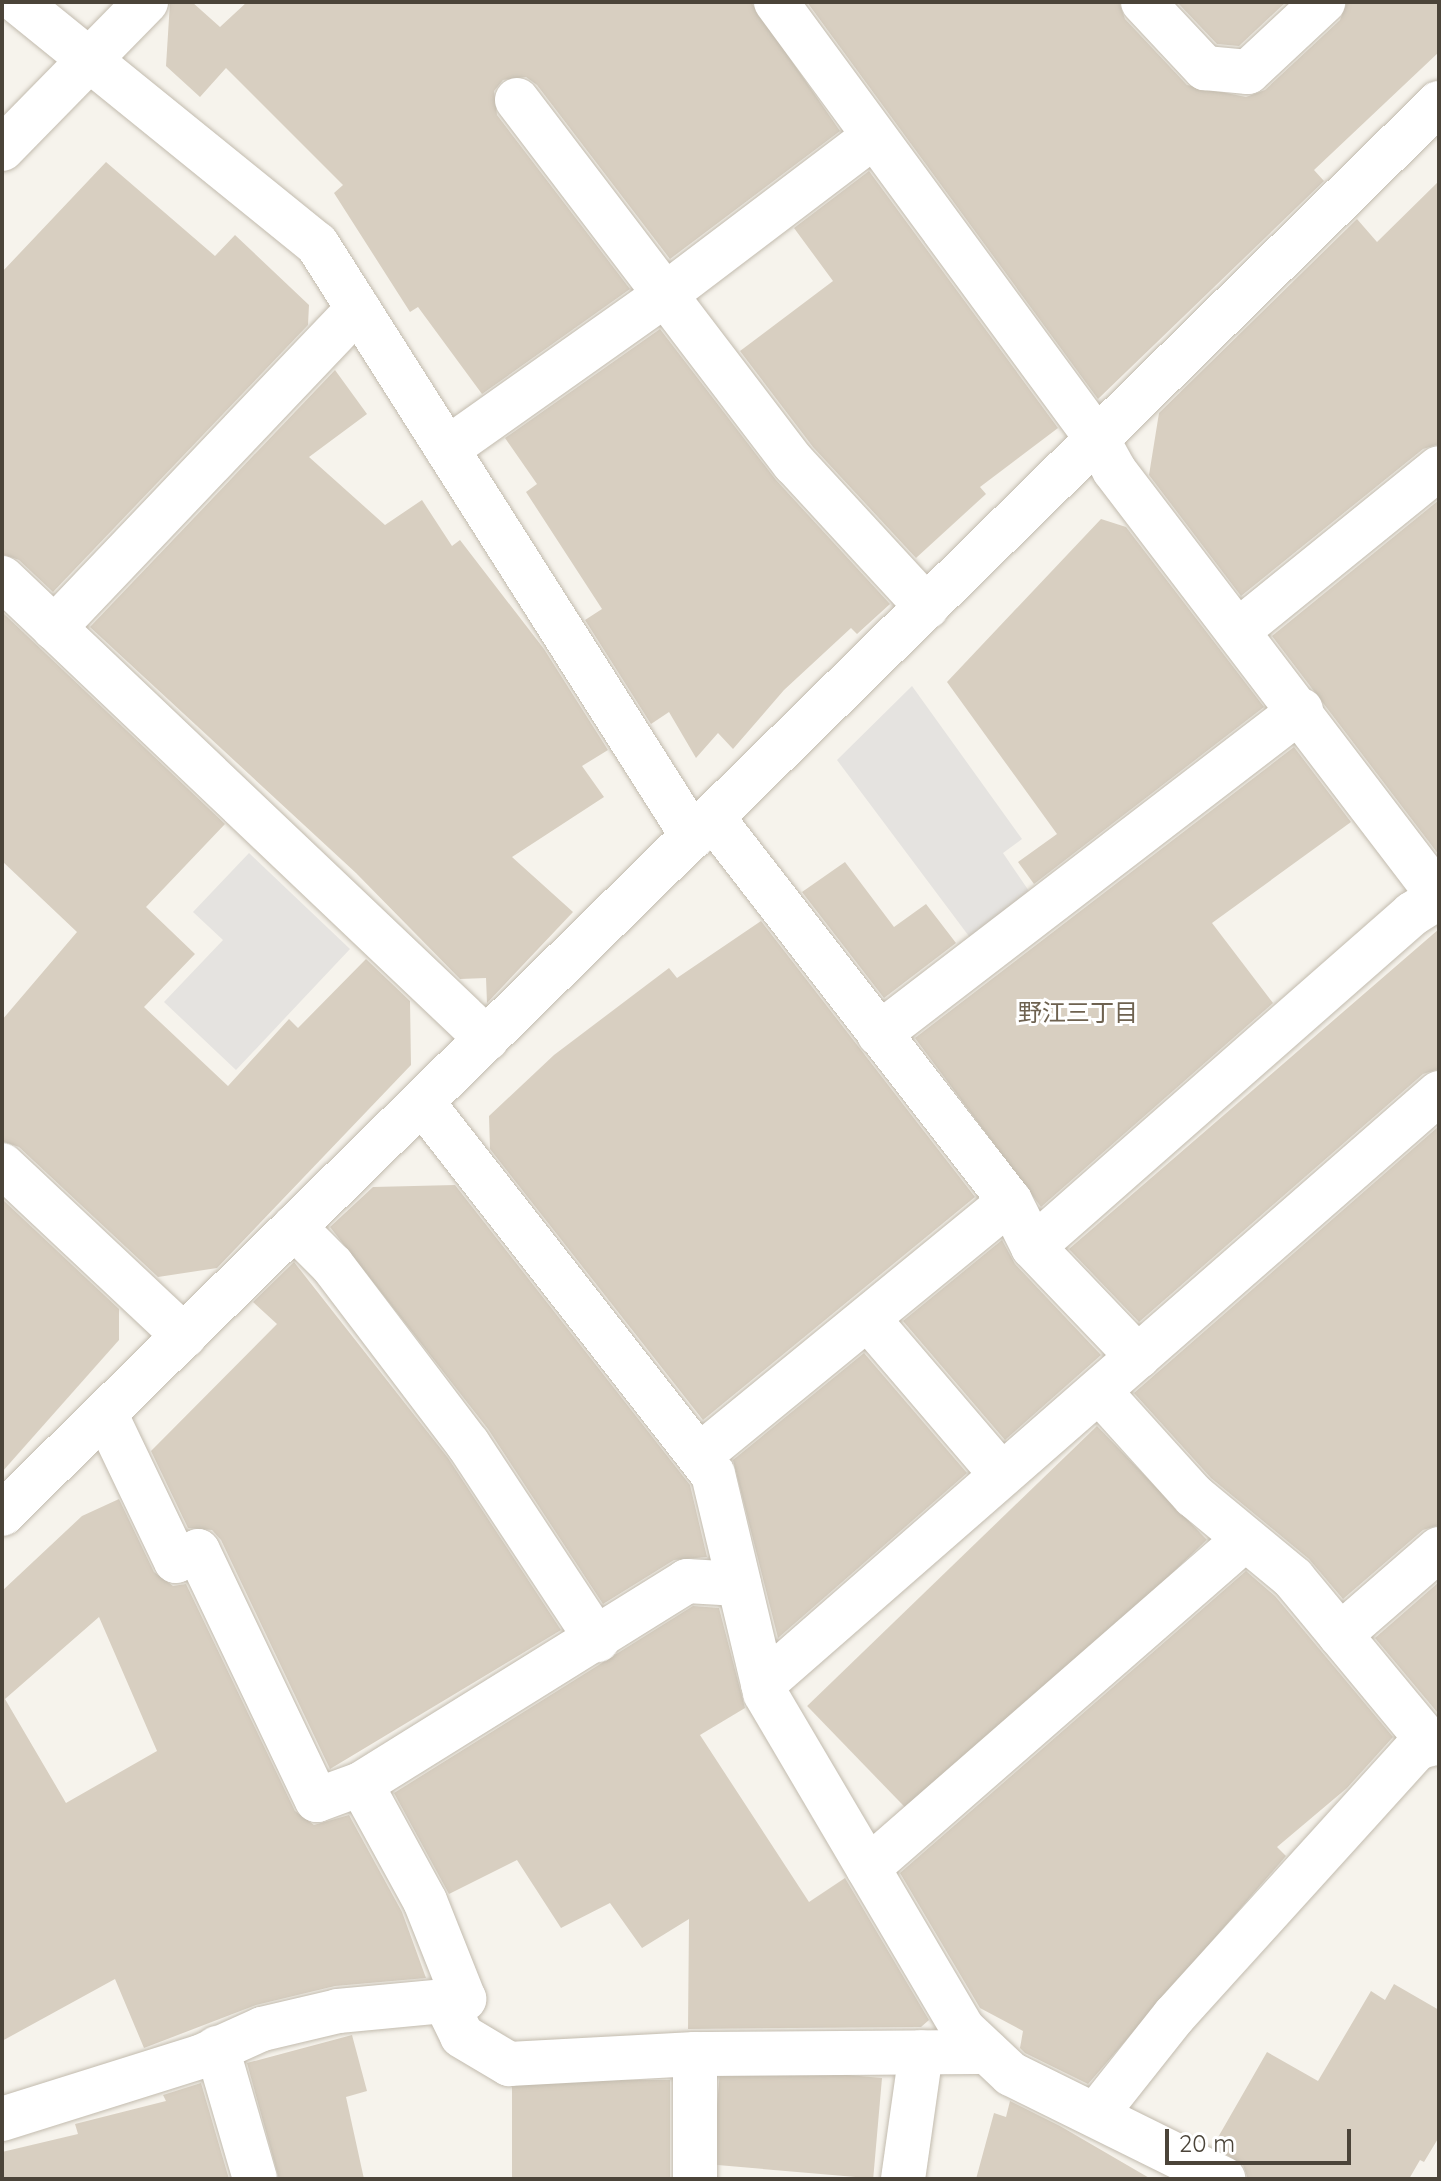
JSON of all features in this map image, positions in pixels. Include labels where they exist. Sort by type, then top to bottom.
[{"type":"street","points":[[18,2],[317,244],[447,449],[702,827],[879,1034],[1010,1201],[1033,1247],[1138,1357]]},
{"type":"street","points":[[2,149],[146,2]]},
{"type":"street","points":[[776,2],[1097,439],[1114,470],[1301,710],[1439,896],[1412,914],[1033,1247]]},
{"type":"street","points":[[1143,2],[1205,68],[1248,72],[1323,2]]},
{"type":"street","points":[[517,100],[794,463],[927,607]]},
{"type":"street","points":[[2,1514],[1439,103]]},
{"type":"street","points":[[447,449],[666,294],[874,136]]},
{"type":"street","points":[[54,628],[358,309]]},
{"type":"street","points":[[1239,630],[1439,468]]},
{"type":"street","points":[[2,578],[487,1039]]},
{"type":"street","points":[[879,1034],[1301,710]]},
{"type":"street","points":[[763,1684],[1439,1093]]},
{"type":"street","points":[[422,1102],[713,1474],[763,1684],[963,2029],[1011,2074],[1097,2113],[1223,2179]]},
{"type":"street","points":[[2,1165],[184,1336]]},
{"type":"street","points":[[699,1456],[869,1320],[1010,1201]]},
{"type":"street","points":[[294,1227],[332,1265],[468,1444],[597,1640]]},
{"type":"street","points":[[869,1320],[1002,1475]]},
{"type":"street","points":[[1097,2113],[1174,2016],[1416,1749],[1435,1742],[1293,1578],[1194,1496],[1099,1391]]},
{"type":"street","points":[[105,1413],[176,1561],[198,1551],[317,1800],[361,1784],[597,1640],[687,1581],[739,1584]]},
{"type":"street","points":[[868,1868],[1245,1539]]},
{"type":"street","points":[[1340,1635],[1439,1549]]},
{"type":"street","points":[[2,2119],[217,2048],[262,2029],[338,2011],[447,2005],[464,1999],[425,1901],[361,1784]]},
{"type":"street","points":[[447,2005],[462,2036],[509,2064],[695,2054],[987,2052]]},
{"type":"street","points":[[217,2048],[255,2179]]},
{"type":"street","points":[[903,2179],[921,2052]]},
{"type":"street","points":[[695,2054],[695,2179]]},
{"type":"shaded area","points":[[912,686],[1022,839],[1003,853],[1033,897],[974,943],[837,760]]},
{"type":"shaded area","points":[[249,853],[350,949],[236,1070],[164,1002],[223,940],[193,912]]},
{"type":"building","points":[[170,2],[192,2],[220,27],[247,2],[751,2],[840,131],[670,259],[537,85],[526,77],[503,80],[494,91],[497,115],[630,289],[482,394],[418,307],[410,312],[334,193],[343,185],[226,68],[200,97],[166,66]]},
{"type":"building","points":[[807,2],[1119,2],[1125,19],[1187,85],[1246,97],[1265,90],[1340,20],[1347,2],[1439,2],[1439,52],[1314,170],[1324,181],[1098,399]]},
{"type":"building","points":[[1177,2],[1286,2],[1239,46],[1217,44]]},
{"type":"building","points":[[106,162],[215,256],[235,235],[309,305],[308,325],[53,592],[19,560],[2,554],[2,272]]},
{"type":"building","points":[[869,171],[1058,428],[980,487],[986,494],[916,558],[813,447],[740,351],[833,281],[794,228]]},
{"type":"building","points":[[1439,181],[1439,444],[1423,449],[1241,596],[1149,475],[1159,413],[1357,219],[1377,242]]},
{"type":"building","points":[[660,329],[776,480],[890,604],[857,634],[851,628],[784,690],[733,749],[718,733],[696,758],[669,712],[651,724],[585,620],[602,609],[526,492],[537,484],[505,438]]},
{"type":"building","points":[[335,370],[367,414],[309,457],[385,525],[422,500],[452,546],[460,540],[544,649],[608,750],[582,766],[604,797],[512,857],[573,912],[487,1003],[486,978],[460,979],[356,873],[90,627]]},
{"type":"building","points":[[1439,500],[1439,855],[1272,636]]},
{"type":"building","points":[[1101,519],[1126,527],[1264,707],[1034,884],[1018,862],[1057,834],[947,682]]},
{"type":"building","points":[[2,612],[225,824],[146,907],[195,954],[144,1007],[228,1086],[289,1019],[298,1028],[366,959],[410,1001],[411,1065],[217,1268],[158,1277],[19,1147],[2,1141],[2,1020],[77,932],[2,861]]},
{"type":"building","points":[[1294,747],[1351,822],[1212,923],[1273,1003],[1041,1207],[915,1038]]},
{"type":"building","points":[[845,862],[894,927],[926,904],[956,943],[884,998],[802,892]]},
{"type":"building","points":[[761,921],[975,1197],[703,1420],[490,1149],[489,1116],[554,1055],[669,968],[677,978]]},
{"type":"building","points":[[1439,929],[1439,1069],[1423,1074],[1139,1322],[1069,1249]]},
{"type":"building","points":[[1439,1126],[1439,1525],[1423,1530],[1343,1599],[1309,1559],[1211,1478],[1134,1393]]},
{"type":"building","points":[[455,1185],[690,1485],[707,1557],[674,1560],[603,1604],[488,1429],[330,1227],[373,1187]]},
{"type":"building","points":[[2,1199],[119,1309],[119,1340],[2,1472]]},
{"type":"building","points":[[1002,1240],[1015,1264],[1101,1355],[1005,1440],[903,1321]]},
{"type":"building","points":[[294,1262],[448,1458],[561,1630],[330,1769],[221,1540],[212,1530],[188,1528],[151,1451],[277,1324],[253,1302]]},
{"type":"building","points":[[864,1353],[967,1473],[778,1638],[733,1460]]},
{"type":"building","points":[[1097,1426],[1207,1540],[917,1820],[807,1706]]},
{"type":"building","points":[[119,1499],[154,1572],[173,1586],[186,1584],[295,1811],[314,1825],[349,1815],[402,1912],[426,1978],[335,1986],[256,2005],[144,2048],[115,1979],[2,2041],[2,1591],[82,1516]],"holes":[[[99,1617],[157,1751],[66,1803],[5,1699]]]},
{"type":"building","points":[[1246,1571],[1275,1596],[1393,1737],[1347,1788],[1277,1847],[1286,1856],[1088,2084],[1025,2053],[1020,2048],[1023,2031],[980,2008],[900,1873]]},
{"type":"building","points":[[1439,1582],[1439,1710],[1437,1712],[1375,1638]]},
{"type":"building","points":[[693,1606],[719,1608],[745,1708],[700,1735],[809,1902],[845,1878],[929,2020],[921,2027],[688,2029],[689,1919],[642,1948],[610,1903],[561,1928],[517,1860],[449,1894],[394,1793]]},
{"type":"building","points":[[1394,1984],[1439,2010],[1439,2137],[1424,2162],[1420,2160],[1409,2179],[1248,2179],[1243,2165],[1213,2146],[1267,2052],[1318,2081],[1371,1991],[1385,2000]]},
{"type":"building","points":[[352,2035],[367,2091],[346,2097],[364,2179],[279,2179],[247,2063]]},
{"type":"building","points":[[721,2064],[882,2078],[873,2179],[712,2164]]},
{"type":"building","points":[[512,2080],[670,2080],[670,2179],[512,2179]]},
{"type":"building","points":[[201,2083],[229,2179],[2,2179],[2,2152],[78,2134],[75,2124],[166,2101],[163,2095]]},
{"type":"building","points":[[1010,2101],[1151,2179],[976,2179],[994,2113],[1006,2117]]},
{"type":"district","name":"野江三丁目","points":[[1078,1013]]}]
